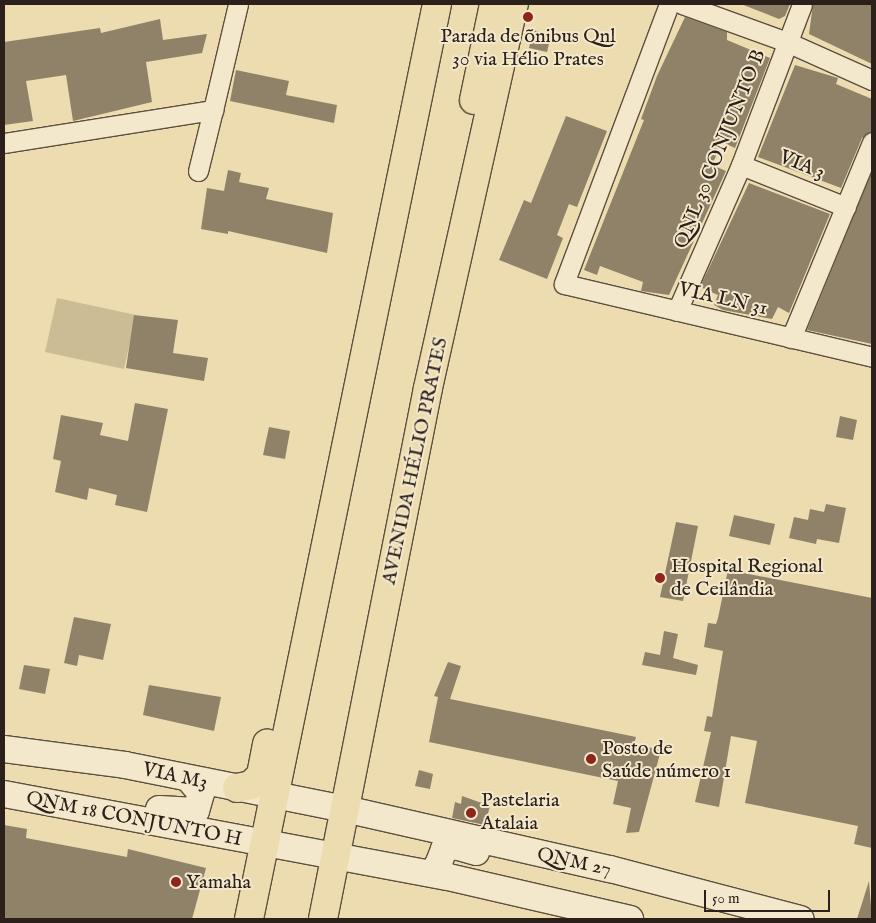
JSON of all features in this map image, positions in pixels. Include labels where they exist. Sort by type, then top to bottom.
[{"type":"main road","points":[[249,919],[437,4]]},
{"type":"main road","points":[[467,219],[469,124],[494,4]]},
{"type":"main road","name":"AVENIDA HÉLIO PRATES","points":[[322,919],[346,809],[425,406],[514,4]]},
{"type":"main road","points":[[237,788],[251,785],[261,775],[274,711],[309,628]]},
{"type":"main road","name":"VIA M3","points":[[4,749],[125,765],[346,809]]},
{"type":"main road","points":[[4,757],[63,768],[125,765]]},
{"type":"main road","points":[[47,802],[101,799],[192,813],[202,798],[200,789],[189,779]]},
{"type":"main road","name":"QNM 18 CONJUNTO H","points":[[4,794],[264,844]]},
{"type":"main road","name":"QNM 27","points":[[346,809],[590,865],[800,919]]},
{"type":"main road","points":[[264,844],[444,876],[630,919]]},
{"type":"main road","points":[[444,876],[438,858],[449,846],[527,865],[590,865]]},
{"type":"street","points":[[198,171],[238,4]]},
{"type":"street","name":"VIA LN 31","points":[[669,4],[564,284],[872,357]]},
{"type":"street","points":[[682,4],[788,42],[872,80]]},
{"type":"street","name":"QNL 30 CONJUNTO B","points":[[677,311],[741,165],[802,4]]},
{"type":"street","points":[[4,143],[213,110]]},
{"type":"street","points":[[791,338],[872,142]]},
{"type":"street","name":"VIA 3","points":[[741,165],[846,207]]},
{"type":"shaded area","points":[[57,298],[136,315],[124,369],[45,352]]},
{"type":"building","points":[[741,4],[790,4],[785,16],[779,19]]},
{"type":"building","points":[[813,4],[872,4],[872,64],[809,34]]},
{"type":"building","points":[[685,17],[727,32],[727,40],[770,58],[735,148],[722,142],[712,165],[726,171],[669,295],[641,291],[643,282],[600,266],[597,275],[584,270],[644,120],[641,119],[657,76]]},
{"type":"building","points":[[160,19],[163,40],[207,34],[202,53],[146,62],[152,102],[73,121],[66,75],[26,81],[33,121],[4,125],[4,42],[100,28],[101,33]]},
{"type":"building","points":[[533,30],[551,35],[547,52],[529,48]]},
{"type":"building","points":[[795,65],[838,78],[836,84],[872,99],[872,131],[862,138],[841,188],[758,157]]},
{"type":"building","points":[[236,70],[289,81],[286,95],[337,105],[334,123],[230,101]]},
{"type":"building","points":[[566,116],[607,131],[577,207],[569,204],[557,235],[563,238],[547,279],[499,260],[524,200],[531,203]]},
{"type":"building","points":[[228,170],[241,173],[239,182],[269,188],[266,199],[333,213],[327,253],[228,231],[228,234],[201,229],[207,188],[224,191]]},
{"type":"building","points":[[872,171],[872,344],[807,330]]},
{"type":"building","points":[[749,183],[830,214],[789,313],[778,307],[772,319],[723,310],[714,305],[718,295],[700,287]]},
{"type":"building","points":[[134,315],[178,320],[173,353],[208,358],[204,381],[126,368]]},
{"type":"building","points":[[135,403],[168,409],[147,512],[115,505],[117,495],[89,488],[87,500],[55,492],[61,461],[53,459],[61,415],[103,423],[100,435],[128,441]]},
{"type":"building","points":[[840,416],[857,420],[853,440],[836,437]]},
{"type":"building","points":[[269,427],[290,431],[285,459],[263,455]]},
{"type":"building","points":[[826,504],[846,508],[839,543],[817,539],[816,544],[789,538],[794,517],[808,520],[810,509],[824,512]]},
{"type":"building","points":[[734,515],[775,524],[770,545],[729,536]]},
{"type":"building","points":[[676,522],[698,526],[683,601],[660,597]]},
{"type":"building","points":[[728,570],[872,598],[872,848],[854,844],[858,826],[745,803],[757,741],[731,736],[719,807],[695,802],[711,732],[704,731],[707,716],[712,717],[723,651],[704,647],[708,623],[716,624],[718,618]]},
{"type":"building","points":[[74,617],[111,624],[103,660],[79,655],[77,666],[64,663]]},
{"type":"building","points":[[664,631],[678,634],[673,658],[698,665],[696,675],[642,665],[645,652],[660,655]]},
{"type":"building","name":"Posto de Saúde número 1","points":[[448,662],[461,666],[450,699],[636,737],[634,744],[661,750],[639,832],[626,833],[631,808],[613,804],[618,781],[429,742],[438,697],[434,696]]},
{"type":"building","points":[[24,665],[50,669],[45,694],[19,689]]},
{"type":"building","points":[[149,685],[221,697],[214,731],[143,715]]},
{"type":"building","points":[[419,770],[433,774],[430,789],[415,786]]},
{"type":"building","points":[[462,796],[490,806],[485,825],[452,818],[455,802],[461,804]]},
{"type":"building","points":[[4,825],[27,829],[26,838],[127,857],[128,849],[206,868],[192,919],[4,919]]},
{"type":"building","points":[[869,881],[872,919],[857,919]]},
{"type":"place","name":"Parada de õnibus Qnl 30 via Hélio Prates","points":[[528,17]]},
{"type":"place","name":"Hospital Regional de Ceilândia","points":[[660,578]]},
{"type":"place","name":"Posto de Saúde número 1","points":[[591,759]]},
{"type":"place","name":"Pastelaria Atalaia","points":[[471,813]]},
{"type":"place","name":"Yamaha","points":[[176,882]]}]
